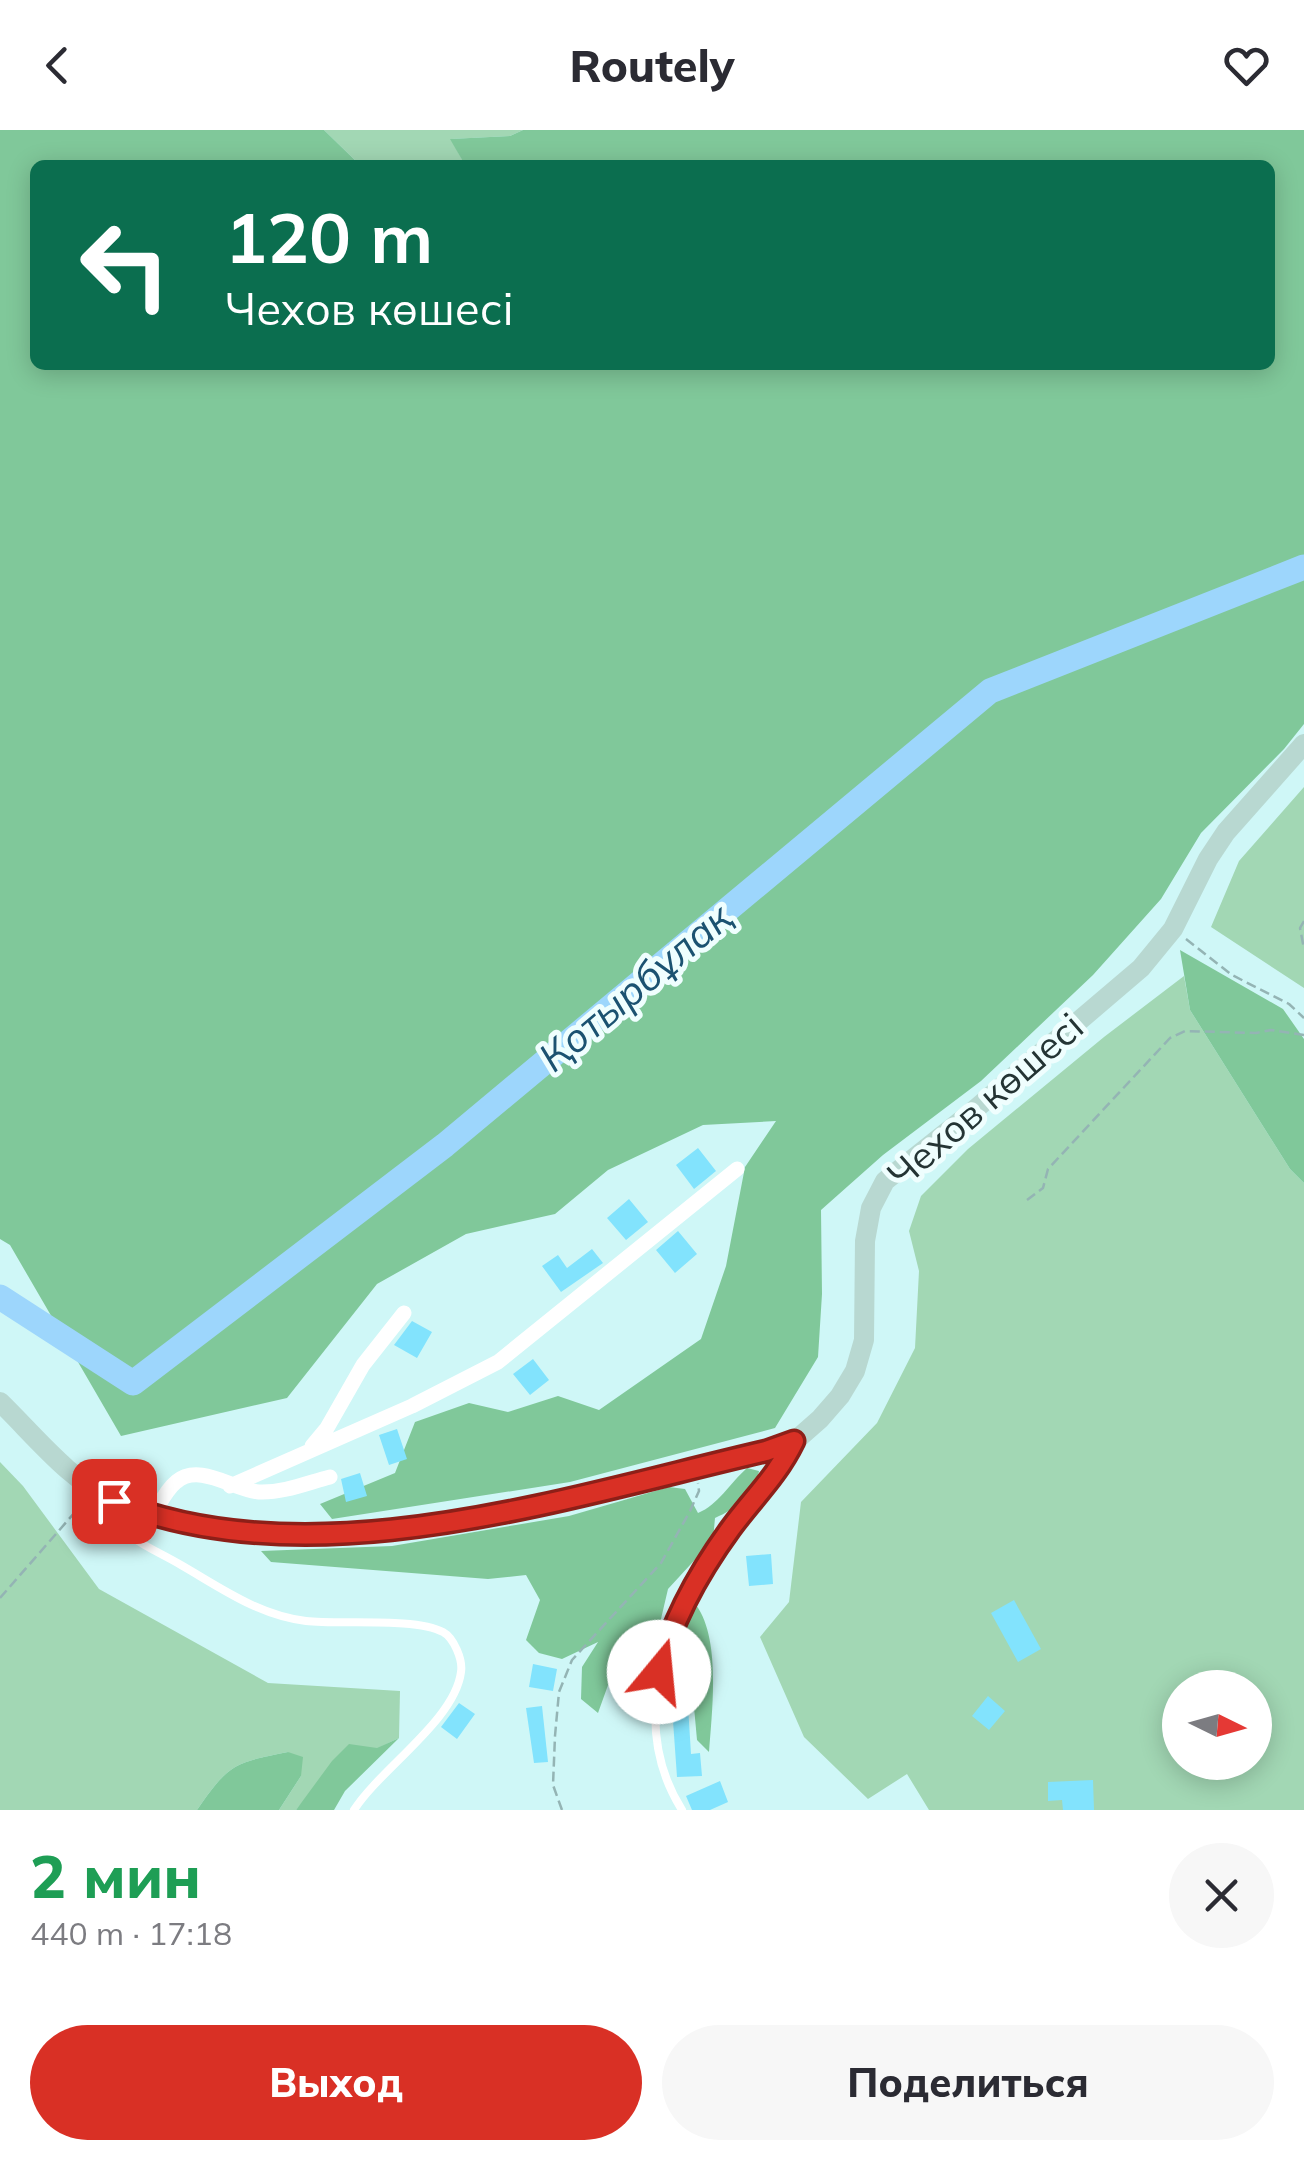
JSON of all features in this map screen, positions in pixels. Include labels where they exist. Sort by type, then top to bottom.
[{"type":"main road","name":"Чехов көшесі","points":[[0,1402],[94,1490],[114,1501],[152,1515],[266,1534],[346,1534],[502,1512],[794,1441],[840,1396],[856,1371],[864,1340],[865,1240],[871,1208],[885,1180],[972,1112],[1141,968],[1172,930],[1226,832],[1304,744]]},
{"type":"street","points":[[230,1486],[412,1406],[498,1362],[737,1169]]},
{"type":"street","points":[[310,1449],[327,1428],[363,1365],[380,1346],[393,1322],[404,1313]]},
{"type":"street","points":[[152,1515],[176,1481],[194,1475],[266,1492],[330,1476]]},
{"type":"lane","points":[[682,1810],[668,1787],[657,1714],[659,1672],[667,1638],[678,1612],[731,1528],[780,1470],[794,1441]]},
{"type":"lane","points":[[114,1501],[112,1518],[136,1544],[241,1601],[306,1621],[413,1626],[444,1632],[456,1645],[462,1672],[442,1712],[365,1792],[354,1810]]},
{"type":"path","points":[[1304,921],[1300,928],[1304,949]]},
{"type":"path","points":[[1172,930],[1232,974],[1289,1004],[1304,1018]]},
{"type":"path","points":[[1027,1200],[1043,1188],[1048,1169],[1170,1038],[1185,1031],[1271,1030],[1304,1035]]},
{"type":"path","points":[[562,1810],[553,1785],[559,1692],[572,1660],[662,1563],[699,1491],[695,1467]]},
{"type":"path","points":[[0,1598],[94,1490]]},
{"type":"green space","points":[[0,130],[324,130],[355,160],[30,160],[30,370],[1275,370],[1275,160],[462,160],[450,139],[510,136],[523,130],[1304,130],[1304,724],[1201,833],[1161,899],[1093,975],[981,1081],[883,1155],[821,1210],[818,1357],[775,1428],[570,1482],[332,1519],[320,1504],[395,1473],[415,1422],[469,1403],[508,1412],[558,1396],[599,1410],[701,1339],[726,1266],[745,1167],[776,1121],[703,1125],[608,1170],[555,1214],[466,1234],[377,1284],[287,1398],[121,1436],[10,1245],[0,1239]]},
{"type":"green space","points":[[324,130],[523,130],[510,136],[451,139],[462,160],[355,160]]},
{"type":"green space","points":[[1304,787],[1304,988],[1211,927],[1239,861]]},
{"type":"green space","points":[[1180,950],[1283,1009],[1304,1039],[1304,1183],[1290,1169],[1190,1010]]},
{"type":"green space","points":[[1184,976],[1190,1010],[1290,1169],[1304,1183],[1304,1810],[929,1810],[907,1774],[868,1799],[804,1737],[760,1637],[789,1602],[801,1502],[877,1423],[915,1348],[919,1271],[909,1231],[921,1196],[968,1149]]},
{"type":"green space","points":[[0,1462],[23,1486],[99,1589],[268,1683],[400,1691],[399,1738],[344,1768],[296,1810],[279,1810],[301,1776],[288,1752],[234,1768],[197,1810],[0,1810]]},
{"type":"green space","points":[[747,1468],[759,1471],[754,1487],[738,1505],[715,1518],[713,1540],[668,1589],[657,1636],[612,1674],[598,1713],[581,1699],[582,1667],[598,1642],[562,1659],[539,1653],[526,1640],[540,1600],[526,1575],[488,1579],[271,1562],[261,1551],[392,1546],[569,1516],[669,1487],[685,1489],[698,1513],[718,1499]]},
{"type":"green space","points":[[696,1605],[704,1619],[712,1655],[709,1752],[697,1740],[694,1707],[679,1695],[683,1635]]},
{"type":"green space","points":[[399,1738],[345,1791],[334,1810],[296,1810],[349,1744],[377,1748]]},
{"type":"green space","points":[[288,1752],[303,1757],[301,1776],[279,1810],[197,1810],[234,1768]]},
{"type":"building","points":[[698,1148],[716,1171],[694,1189],[676,1165]]},
{"type":"building","points":[[629,1199],[648,1222],[626,1240],[607,1218]]},
{"type":"building","points":[[678,1231],[697,1254],[675,1273],[656,1250]]},
{"type":"building","points":[[592,1249],[603,1263],[561,1292],[542,1266],[558,1255],[567,1268]]},
{"type":"building","points":[[412,1321],[432,1332],[417,1358],[394,1345]]},
{"type":"building","points":[[533,1359],[549,1380],[530,1395],[513,1374]]},
{"type":"building","points":[[397,1429],[407,1459],[389,1465],[379,1435]]},
{"type":"building","points":[[360,1473],[367,1496],[346,1502],[341,1479]]},
{"type":"building","points":[[771,1554],[773,1584],[749,1586],[746,1556]]},
{"type":"building","points":[[1014,1600],[1041,1649],[1018,1662],[991,1613]]},
{"type":"building","points":[[533,1664],[557,1669],[553,1691],[529,1687]]},
{"type":"building","points":[[988,1696],[1005,1711],[989,1730],[972,1716]]},
{"type":"building","points":[[459,1703],[475,1714],[457,1739],[441,1727]]},
{"type":"building","points":[[542,1706],[548,1762],[534,1763],[526,1708]]},
{"type":"building","points":[[688,1706],[691,1754],[700,1753],[702,1776],[677,1777],[672,1707]]},
{"type":"building","points":[[1093,1780],[1094,1810],[1063,1810],[1062,1800],[1048,1801],[1048,1782]]},
{"type":"building","points":[[720,1781],[728,1802],[710,1810],[692,1810],[686,1796]]},
{"type":"waterway","name":"Қотырбұлақ","points":[[0,1297],[133,1383],[445,1145],[990,691],[1304,567]]},
{"type":"route","points":[[114,1501],[176,1522],[212,1528],[266,1534],[346,1534],[502,1512],[766,1451],[794,1441],[780,1470],[731,1528],[678,1612],[659,1672]]}]
